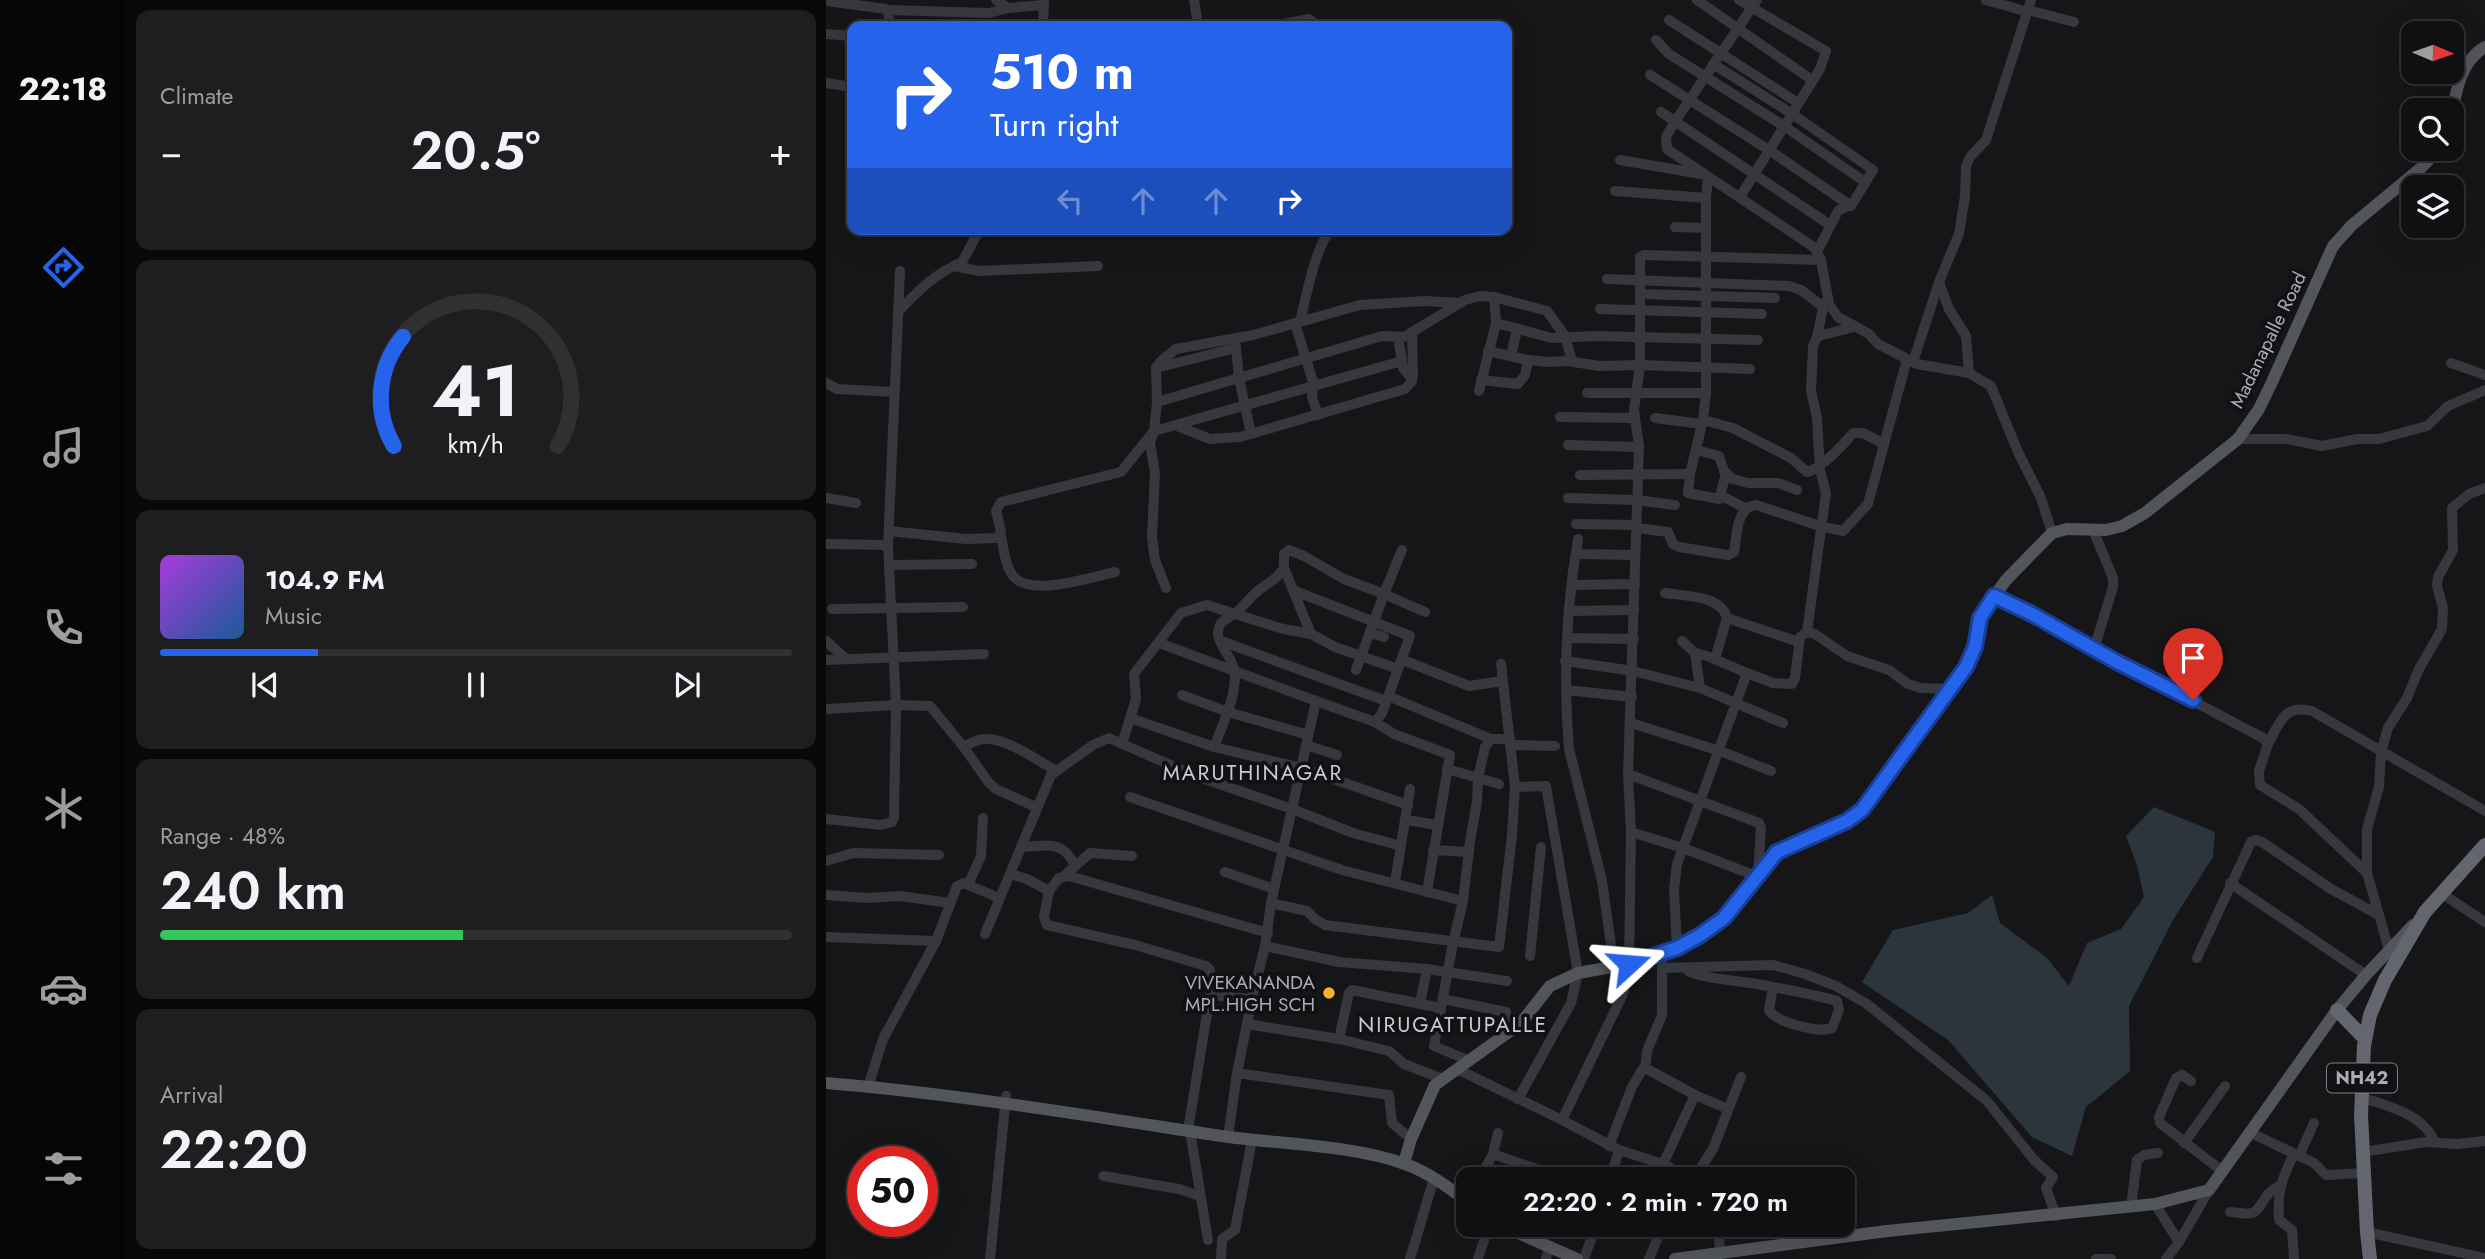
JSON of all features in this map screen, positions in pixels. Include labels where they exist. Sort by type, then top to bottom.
[{"type":"highway","name":"NH42","points":[[2366,1256],[2361,1097],[2365,1039],[2370,1015],[2385,980],[2425,912],[2485,845]]},
{"type":"highway","points":[[2337,1010],[2365,1039]]},
{"type":"main road","points":[[2455,98],[2463,70],[2475,54],[2485,47]]},
{"type":"main road","name":"Madanapalle Road","points":[[2053,533],[2067,529],[2114,529],[2145,513],[2238,439],[2259,409],[2333,246],[2352,225],[2428,161]]},
{"type":"main road","points":[[1405,1161],[1429,1094],[1443,1079],[1524,1020],[1550,986],[1578,973],[1632,963],[1677,948],[1699,936],[1724,918],[1777,852],[1847,821],[1862,810],[1970,658],[1975,647],[1980,618],[1994,596],[2006,580],[2053,533]]},
{"type":"main road","points":[[1675,1259],[1887,1231],[2155,1204],[2209,1190],[2337,1010],[2425,912]]},
{"type":"main road","points":[[826,1076],[1189,1128],[1351,1146],[1436,1171],[1456,1185]]},
{"type":"main road","points":[[826,1083],[869,1083]]},
{"type":"main road","points":[[1228,1133],[1252,1140],[1405,1161],[1456,1194]]},
{"type":"main road","points":[[1523,1237],[1547,1254],[1577,1259]]},
{"type":"street","points":[[996,0],[1008,8]]},
{"type":"street","points":[[1194,0],[1197,21]]},
{"type":"street","points":[[1697,0],[1812,80]]},
{"type":"street","points":[[1740,0],[1754,4],[1826,51],[1820,69],[1740,197]]},
{"type":"street","points":[[1986,0],[2029,7],[2074,22]]},
{"type":"street","points":[[826,1],[888,10],[989,13],[1044,3],[1044,21]]},
{"type":"street","points":[[1754,4],[1676,120],[1666,137],[1667,149],[1815,248],[1833,311],[1846,323],[1869,334],[1878,344],[1910,360],[1969,373],[1984,380],[1996,393],[2053,533]]},
{"type":"street","points":[[1722,496],[1745,508],[1756,505],[1843,531],[1866,507],[1910,360],[1959,234],[1966,166],[1986,140],[2029,7]]},
{"type":"street","points":[[888,10],[888,21]]},
{"type":"street","points":[[1669,20],[1798,103]]},
{"type":"street","points":[[826,34],[847,36]]},
{"type":"street","points":[[1656,40],[1669,54],[1784,126],[1864,183]]},
{"type":"street","points":[[1713,64],[1791,113],[1873,170],[1850,206],[1838,211],[1819,256]]},
{"type":"street","points":[[1650,75],[1769,150],[1850,206]]},
{"type":"street","points":[[826,83],[847,86]]},
{"type":"street","points":[[1661,112],[1830,225]]},
{"type":"street","points":[[1620,160],[1707,176]]},
{"type":"street","points":[[1697,450],[1719,456],[1726,474],[1722,496],[1717,499],[1689,494],[1690,474],[1703,422],[1706,393],[1707,176]]},
{"type":"street","points":[[1615,191],[1706,198]]},
{"type":"street","points":[[1675,227],[1706,228]]},
{"type":"street","points":[[898,312],[930,279],[966,258],[977,235]]},
{"type":"street","points":[[1318,415],[1312,397],[1314,386],[1298,323],[1318,257],[1328,235]]},
{"type":"street","points":[[1562,1119],[1621,998],[1632,963],[1628,774],[1639,447],[1634,418],[1640,365],[1642,256],[1819,256]]},
{"type":"street","points":[[954,266],[979,271],[1098,266]]},
{"type":"street","points":[[826,819],[881,825],[892,822],[896,705],[888,545],[900,271]]},
{"type":"street","points":[[1607,279],[1796,287],[1823,307]]},
{"type":"street","points":[[1939,282],[1949,309],[1966,336],[1969,373]]},
{"type":"street","points":[[1807,632],[1826,494],[1819,465],[1817,418],[1811,391],[1813,346],[1826,288]]},
{"type":"street","points":[[1640,294],[1775,298]]},
{"type":"street","points":[[1157,402],[1381,336],[1404,337],[1475,297],[1494,297],[1547,311],[1565,337],[1572,361]]},
{"type":"street","points":[[1494,297],[1496,323],[1480,385],[1518,384],[1525,375],[1528,360]]},
{"type":"street","points":[[1166,588],[1153,548],[1155,473],[1150,443],[1157,402],[1156,368],[1161,361],[1173,350],[1235,343],[1360,305],[1425,301],[1461,303]]},
{"type":"street","points":[[1600,309],[1762,314]]},
{"type":"street","points":[[1496,323],[1546,337],[1758,340]]},
{"type":"street","points":[[1817,337],[1854,327]]},
{"type":"street","points":[[1511,356],[1517,329]]},
{"type":"street","points":[[1175,425],[1210,439],[1222,440],[1318,415],[1405,388],[1412,379],[1414,368],[1412,332]]},
{"type":"street","points":[[1398,337],[1402,361],[1412,379]]},
{"type":"street","points":[[1235,343],[1239,378],[1251,434]]},
{"type":"street","points":[[1488,351],[1528,360],[1572,361],[1600,366],[1706,366],[1751,369]]},
{"type":"street","points":[[1115,572],[1054,584],[1027,585],[1013,576],[1008,568],[996,516],[998,506],[1001,502],[1124,471],[1154,430],[1402,361]]},
{"type":"street","points":[[2451,363],[2485,375]]},
{"type":"street","points":[[826,383],[837,389],[894,392]]},
{"type":"street","points":[[2238,439],[2286,439],[2322,446],[2357,439],[2379,439],[2427,426],[2448,406],[2485,390]]},
{"type":"street","points":[[1587,393],[1706,393]]},
{"type":"street","points":[[1560,417],[1634,418]]},
{"type":"street","points":[[1656,418],[1733,428],[1791,458],[1807,472],[1811,472],[1843,447],[1853,433],[1863,433],[1884,444]]},
{"type":"street","points":[[1568,445],[1639,447]]},
{"type":"street","points":[[1580,475],[1690,474]]},
{"type":"street","points":[[1726,474],[1740,482],[1778,483],[1797,490]]},
{"type":"street","points":[[2389,950],[2367,873],[2366,836],[2379,787],[2381,752],[2388,728],[2407,698],[2418,669],[2442,629],[2443,608],[2437,586],[2438,577],[2453,550],[2452,508],[2469,494],[2485,488]]},
{"type":"street","points":[[826,498],[856,503]]},
{"type":"street","points":[[1568,498],[1636,500],[1675,505]]},
{"type":"street","points":[[1576,524],[1636,527],[1668,532],[1673,544],[1679,547],[1732,554],[1745,508]]},
{"type":"street","points":[[2093,530],[2113,578],[2094,649]]},
{"type":"street","points":[[889,531],[966,540],[1000,536]]},
{"type":"street","points":[[1578,539],[1565,661],[1569,749],[1602,881],[1614,966]]},
{"type":"street","points":[[826,544],[888,545]]},
{"type":"street","points":[[1311,634],[1284,568],[1284,554],[1289,550],[1335,575],[1425,612]]},
{"type":"street","points":[[1356,670],[1402,550]]},
{"type":"street","points":[[1576,554],[1635,555]]},
{"type":"street","points":[[889,565],[972,564]]},
{"type":"street","points":[[1214,747],[1228,712],[1234,670],[1228,651],[1218,639],[1218,631],[1222,621],[1235,615],[1261,588],[1273,583],[1284,568]]},
{"type":"street","points":[[1273,583],[1410,636],[1382,713],[1375,722]]},
{"type":"street","points":[[1573,585],[1635,584]]},
{"type":"street","points":[[1665,593],[1714,603],[1726,613],[1727,618],[1715,659]]},
{"type":"street","points":[[1994,596],[2263,738],[2268,744]]},
{"type":"street","points":[[1122,744],[1136,699],[1134,674],[1172,622],[1186,610],[1207,605],[1283,629],[1311,634],[1335,647],[1469,686],[1503,681]]},
{"type":"street","points":[[832,609],[963,607]]},
{"type":"street","points":[[1570,611],[1634,610]]},
{"type":"street","points":[[1727,618],[1799,642]]},
{"type":"street","points":[[1682,640],[1695,653],[1773,683],[1792,684],[1799,642],[1802,634],[1807,632],[1815,634],[1847,656],[1889,670],[1908,684],[1922,688],[1949,689]]},
{"type":"street","points":[[1370,633],[1384,637]]},
{"type":"street","points":[[1567,638],[1634,639]]},
{"type":"street","points":[[1218,639],[1387,698],[1491,738],[1555,746]]},
{"type":"street","points":[[826,640],[845,658]]},
{"type":"street","points":[[1158,643],[1375,722],[1394,734],[1448,753],[1450,757],[1427,892]]},
{"type":"street","points":[[1695,653],[1700,688]]},
{"type":"street","points":[[826,660],[984,654]]},
{"type":"street","points":[[1565,661],[1633,671],[1700,688],[1783,723]]},
{"type":"street","points":[[1271,903],[1307,911],[1325,925],[1496,948],[1501,945],[1515,787],[1501,664]]},
{"type":"street","points":[[1677,948],[1674,889],[1677,864],[1747,673]]},
{"type":"street","points":[[1566,690],[1632,697]]},
{"type":"street","points":[[1182,695],[1307,740],[1337,755]]},
{"type":"street","points":[[1228,1133],[1237,1073],[1268,933],[1271,903],[1316,701]]},
{"type":"street","points":[[826,709],[930,706],[996,789],[1036,807]]},
{"type":"street","points":[[2367,873],[2299,809],[2260,785],[2259,771],[2268,744],[2284,715],[2291,710],[2305,709],[2323,716],[2485,811]]},
{"type":"street","points":[[1130,718],[1214,747],[1302,768],[1408,805]]},
{"type":"street","points":[[1631,723],[1720,751],[1771,771]]},
{"type":"street","points":[[985,934],[1051,775],[1099,741],[1109,738],[1194,775],[1353,832],[1401,846]]},
{"type":"street","points":[[1470,1060],[1434,1046],[1452,943],[1463,901],[1478,778],[1485,747],[1491,738]]},
{"type":"street","points":[[963,746],[984,739],[995,740],[1056,771]]},
{"type":"street","points":[[1447,768],[1499,784]]},
{"type":"street","points":[[1628,774],[1759,823],[1761,828],[1757,874],[1631,832]]},
{"type":"street","points":[[1515,787],[1547,788],[1578,973],[1571,1003],[1518,1099]]},
{"type":"street","points":[[1395,882],[1410,789]]},
{"type":"street","points":[[1130,797],[1342,870],[1463,901]]},
{"type":"street","points":[[968,885],[981,856],[983,818]]},
{"type":"street","points":[[1406,820],[1437,825]]},
{"type":"street","points":[[2197,958],[2251,842],[2259,840],[2331,889],[2379,915]]},
{"type":"street","points":[[1021,847],[1064,848],[1074,865]]},
{"type":"street","points":[[1530,956],[1541,847]]},
{"type":"street","points":[[1433,850],[1469,852]]},
{"type":"street","points":[[826,860],[853,853],[939,855]]},
{"type":"street","points":[[1132,856],[1090,853],[1064,876],[1059,877],[1049,891],[1044,917],[1047,925],[1206,965],[1211,972],[1210,995],[1189,1128],[1208,1240]]},
{"type":"street","points":[[1539,866],[1560,870]]},
{"type":"street","points":[[1225,872],[1274,889]]},
{"type":"street","points":[[1010,874],[1027,879],[1049,891]]},
{"type":"street","points":[[1064,876],[1268,933]]},
{"type":"street","points":[[2230,883],[2366,975]]},
{"type":"street","points":[[869,1083],[883,1039],[936,942],[959,884],[999,898]]},
{"type":"street","points":[[2441,893],[2485,922]]},
{"type":"street","points":[[826,895],[868,898],[900,896],[950,903]]},
{"type":"street","points":[[826,937],[936,942]]},
{"type":"street","points":[[1265,946],[1339,962],[1427,969],[1507,981]]},
{"type":"street","points":[[1612,1167],[1614,1148],[1632,1087],[1645,1069],[1647,1051],[1661,1020],[1662,953]]},
{"type":"street","points":[[1662,968],[1773,965],[1826,982],[1867,1004],[1987,1101],[2034,1160],[2053,1177],[2046,1188],[2056,1216]]},
{"type":"street","points":[[1420,1003],[1427,969]]},
{"type":"street","points":[[1684,969],[1704,976],[1773,987],[1837,1001],[1839,1010],[1832,1028],[1820,1031],[1776,1019],[1769,1010],[1773,987]]},
{"type":"street","points":[[1339,1039],[1349,992],[1352,990],[1420,1003],[1506,1012],[1506,1033]]},
{"type":"street","points":[[1210,995],[1252,999]]},
{"type":"street","points":[[1247,1024],[1339,1039],[1389,1051],[1404,1064],[1443,1079]]},
{"type":"street","points":[[1457,1069],[1562,1119],[1614,1148],[1669,1167]]},
{"type":"street","points":[[1645,1069],[1728,1109]]},
{"type":"street","points":[[1237,1073],[1389,1095],[1392,1124],[1411,1139]]},
{"type":"street","points":[[2192,1081],[2182,1075],[2176,1078],[2159,1117],[2162,1127],[2222,1171]]},
{"type":"street","points":[[1702,1167],[1713,1149],[1741,1077]]},
{"type":"street","points":[[2184,1143],[2225,1086]]},
{"type":"street","points":[[1663,1164],[1695,1095]]},
{"type":"street","points":[[2361,1097],[2400,1111],[2420,1122],[2430,1131],[2435,1142]]},
{"type":"street","points":[[990,1259],[1005,1100]]},
{"type":"street","points":[[2294,1259],[2292,1230],[2279,1218],[2280,1186],[2314,1124]]},
{"type":"street","points":[[2249,1132],[2314,1163],[2326,1175],[2364,1173]]},
{"type":"street","points":[[1486,1167],[1493,1154],[1498,1133]]},
{"type":"street","points":[[1221,1259],[1222,1239],[1234,1230],[1252,1140]]},
{"type":"street","points":[[2363,1152],[2435,1142],[2457,1144],[2485,1141]]},
{"type":"street","points":[[2131,1207],[2137,1160],[2144,1155],[2158,1153]]},
{"type":"street","points":[[1493,1154],[1530,1167]]},
{"type":"street","points":[[1103,1175],[1179,1189],[1200,1196]]},
{"type":"street","points":[[1410,1259],[1434,1178]]},
{"type":"street","points":[[2230,1212],[2254,1213],[2267,1192],[2280,1186]]},
{"type":"street","points":[[2166,1259],[2209,1190]]},
{"type":"street","points":[[2155,1204],[2179,1238]]},
{"type":"street","points":[[2367,1232],[2485,1258]]},
{"type":"street","points":[[1478,1259],[1485,1237]]},
{"type":"street","points":[[1584,1259],[1592,1237]]},
{"type":"street","points":[[1649,1259],[1658,1237]]},
{"type":"street","points":[[1719,1237],[1720,1252]]},
{"type":"street","points":[[2158,1259],[2179,1238]]},
{"type":"street","points":[[2096,1259],[2111,1259]]},
{"type":"shaded area","points":[[2154,807],[2215,832],[2213,857],[2173,920],[2129,1006],[2130,1071],[2086,1107],[2072,1156],[2032,1137],[1948,1040],[1862,982],[1893,930],[1968,913],[1992,895],[2000,923],[2047,958],[2069,986],[2087,943],[2121,929],[2144,897],[2137,865],[2126,836]]},
{"type":"place","name":"VIVEKANANDA MPL.HIGH SCH","points":[[1329,993]]},
{"type":"district","name":"MARUTHINAGAR","points":[[1253,773]]},
{"type":"district","name":"NIRUGATTUPALLE","points":[[1453,1025]]},
{"type":"route","points":[[1629,964],[1677,948],[1699,936],[1724,918],[1777,852],[1847,821],[1862,810],[1966,667],[1975,647],[1980,618],[1994,596],[2193,700]]}]
